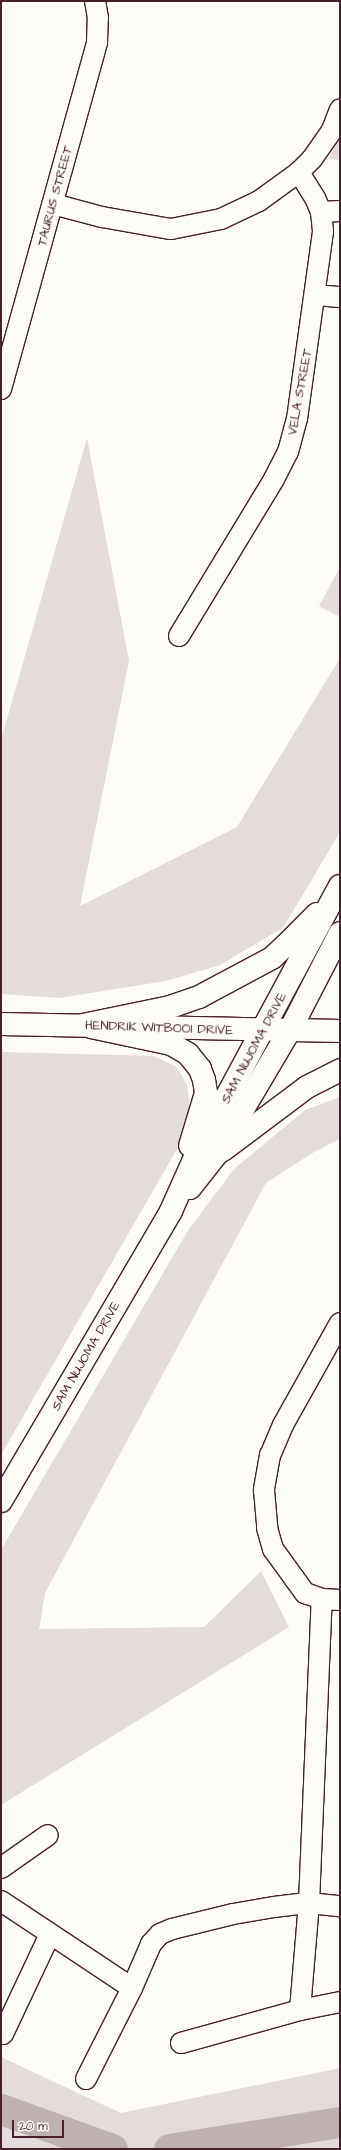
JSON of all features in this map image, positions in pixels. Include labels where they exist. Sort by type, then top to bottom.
[{"type":"main road","points":[[83,1025],[170,1007],[199,997],[246,972],[272,958],[286,946],[339,888]]},
{"type":"main road","name":"SAM NUJOMA DRIVE","points":[[1,1500],[171,1211],[201,1144],[339,888]]},
{"type":"main road","name":"SAM NUJOMA DRIVE","points":[[171,1211],[205,1171],[216,1155],[290,1030],[340,933]]},
{"type":"main road","name":"HENDRIK WITBOOI DRIVE","points":[[1,1024],[340,1031]]},
{"type":"main road","points":[[83,1025],[171,1044],[188,1054],[200,1068],[206,1093],[171,1211]]},
{"type":"main road","points":[[216,1155],[307,1087],[340,1070]]},
{"type":"street","name":"TAURUS STREET","points":[[1,389],[97,42],[98,18],[95,1]]},
{"type":"street","points":[[53,204],[102,217],[171,229],[221,220],[259,201],[299,172],[312,159],[332,130],[340,109]]},
{"type":"street","name":"VELA STREET","points":[[179,636],[288,452],[297,419],[316,295],[323,231],[320,212],[315,198],[299,172]]},
{"type":"street","points":[[320,212],[340,211]]},
{"type":"street","points":[[316,295],[340,297]]},
{"type":"street","points":[[300,2010],[331,1599],[305,1593],[273,1549],[267,1528],[264,1490],[270,1454],[280,1431],[340,1323]]},
{"type":"street","points":[[1,1868],[48,1835]]},
{"type":"street","points":[[1,1901],[132,1988]]},
{"type":"street","points":[[86,2079],[132,1988],[151,1944],[160,1934],[172,1929],[274,1906],[308,1903],[340,1906]]},
{"type":"street","points":[[3,2034],[50,1934]]},
{"type":"street","points":[[181,2043],[300,2010],[340,2002]]},
{"type":"shaded area","points":[[340,134],[340,160],[329,159]]},
{"type":"shaded area","points":[[87,438],[129,661],[80,906],[237,827],[340,658],[340,832],[283,928],[220,965],[166,981],[59,998],[1,994],[1,740]]},
{"type":"shaded area","points":[[340,567],[340,617],[319,606]]},
{"type":"shaded area","points":[[1,1052],[154,1056],[177,1067],[187,1085],[190,1107],[181,1142],[1,1455]]},
{"type":"shaded area","points":[[340,1097],[340,1139],[314,1152],[266,1183],[45,1593],[39,1629],[204,1627],[261,1571],[289,1627],[1,1805],[1,1550],[189,1229],[234,1169],[305,1110]]},
{"type":"shaded area","points":[[1,2057],[121,2113],[340,2068],[340,2149],[1,2149]]},
{"type":"waterway","points":[[1,2109],[112,2149]]},
{"type":"waterway","points":[[169,2149],[340,2122]]}]
